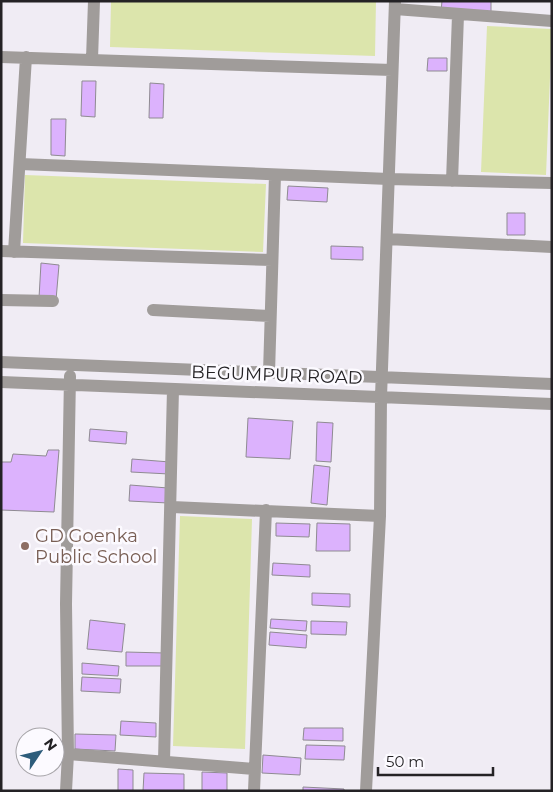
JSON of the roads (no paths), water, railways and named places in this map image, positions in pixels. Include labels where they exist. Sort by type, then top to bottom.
[{"type":"street","points":[[92,59],[94,1]]},
{"type":"street","points":[[366,791],[380,516],[381,397],[395,5],[458,15],[552,21]]},
{"type":"street","points":[[452,181],[458,15]]},
{"type":"street","points":[[1,57],[392,70]]},
{"type":"street","points":[[14,252],[26,57]]},
{"type":"street","points":[[20,164],[389,180],[552,183]]},
{"type":"street","points":[[269,373],[275,175]]},
{"type":"street","points":[[387,239],[552,247]]},
{"type":"street","points":[[1,251],[272,260]]},
{"type":"street","points":[[1,300],[53,302]]},
{"type":"street","points":[[153,310],[270,316]]},
{"type":"street","name":"BEGUMPUR ROAD","points":[[1,362],[552,383]]},
{"type":"street","points":[[66,791],[68,754],[66,604],[70,365]]},
{"type":"street","name":"BEGUMPUR ROAD","points":[[1,382],[552,404]]},
{"type":"street","points":[[164,760],[174,389]]},
{"type":"street","points":[[172,507],[380,516]]},
{"type":"street","points":[[254,791],[266,510]]},
{"type":"street","points":[[68,754],[164,760],[254,769]]},
{"type":"place","name":"GD Goenka Public School","points":[[25,546]]}]
